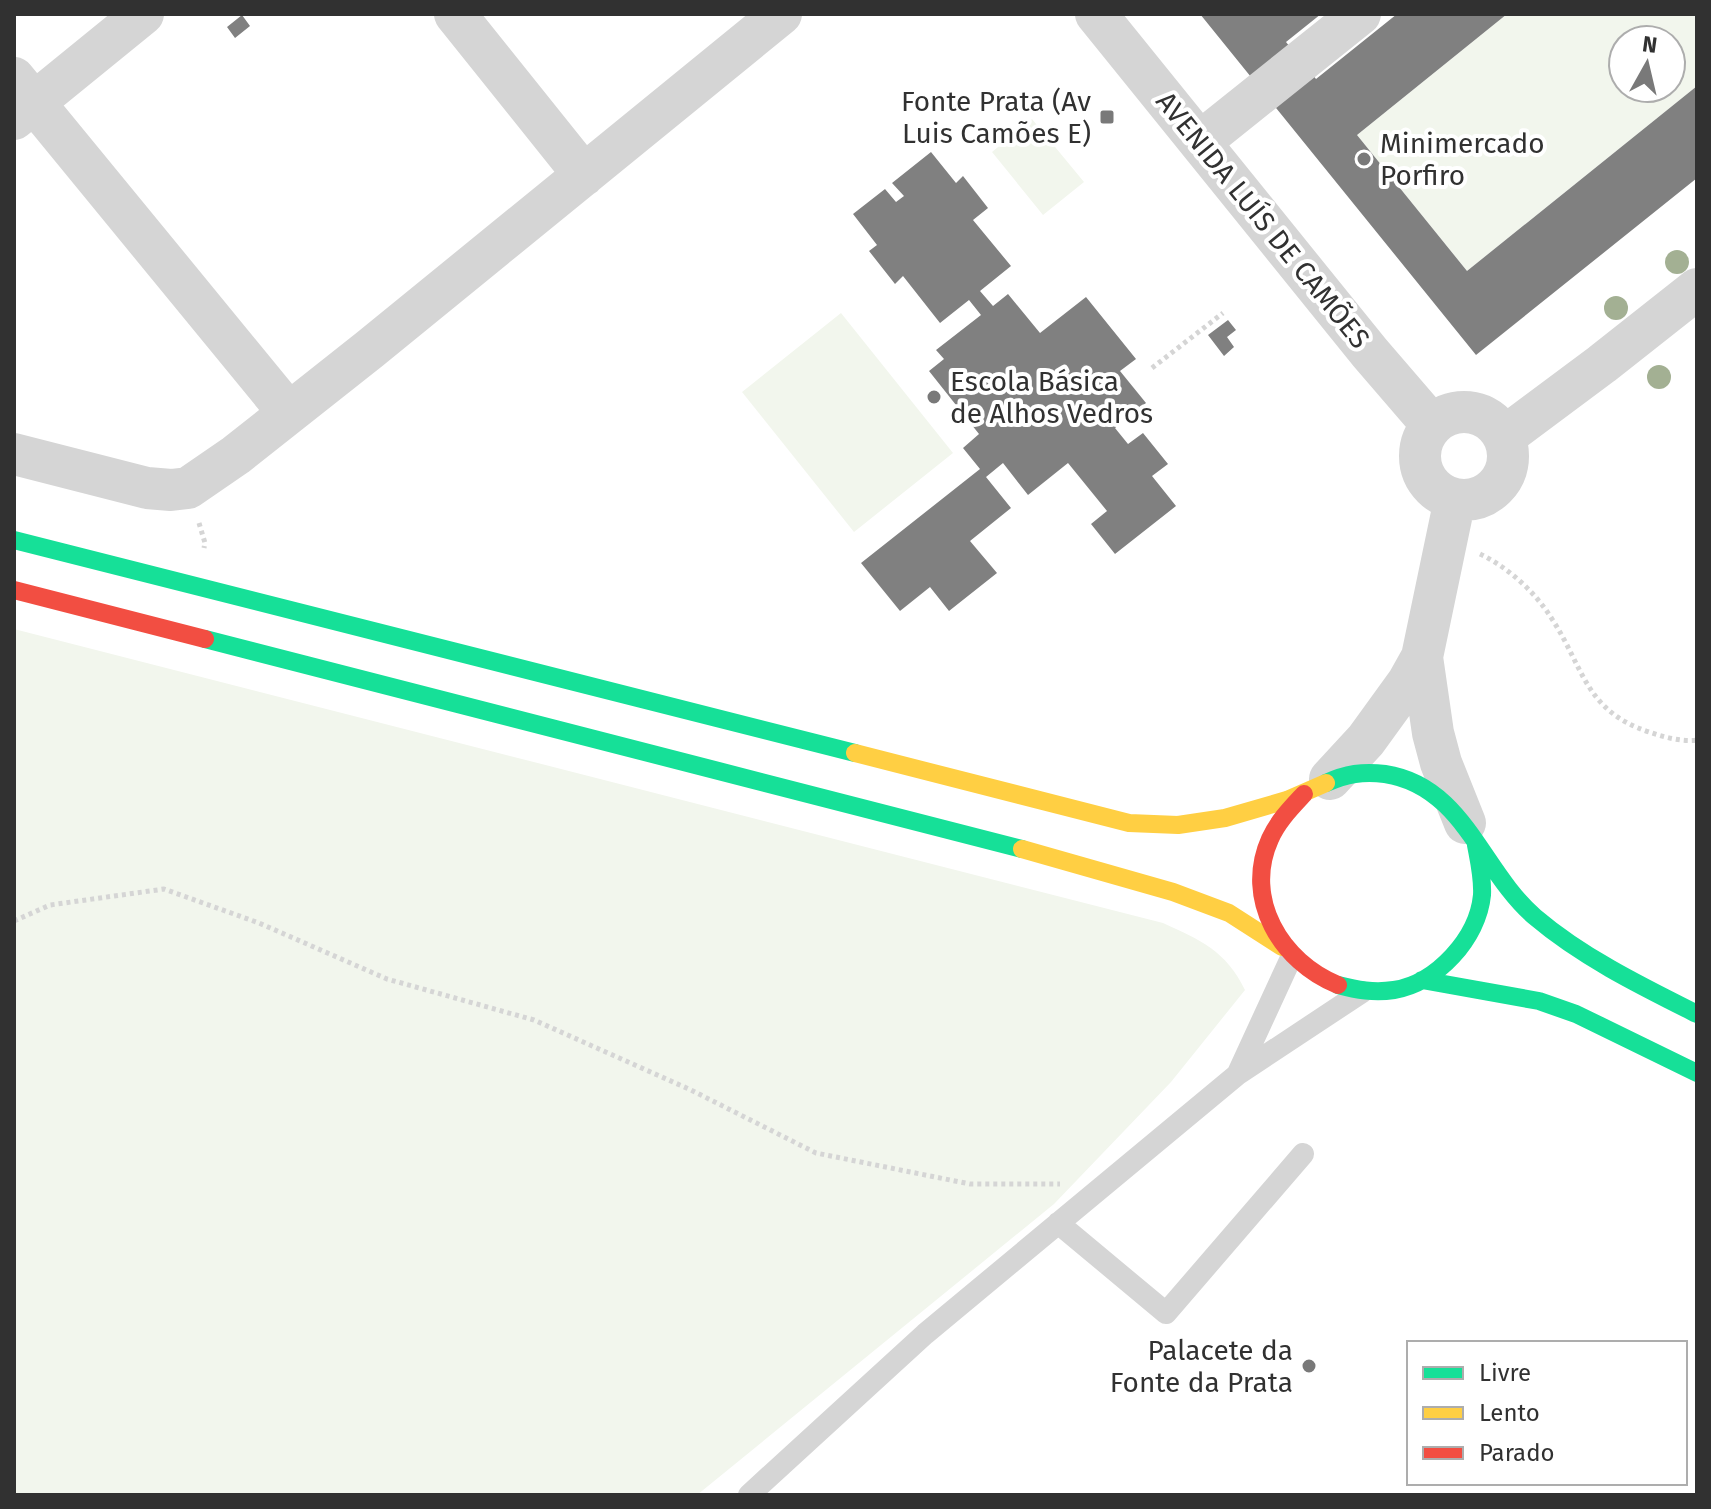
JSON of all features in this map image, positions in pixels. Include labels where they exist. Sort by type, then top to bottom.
[{"type":"main road","points":[[14,540],[1129,823],[1177,825],[1233,816],[1368,771],[1406,777],[1439,795],[1471,834],[1504,885],[1532,915],[1594,960],[1697,1014]]},
{"type":"main road","points":[[14,590],[1057,858],[1173,892],[1229,913],[1287,952],[1323,982],[1362,992],[1393,990],[1422,980],[1454,956],[1475,923],[1483,884],[1471,834]]},
{"type":"main road","points":[[1287,952],[1266,916],[1260,883],[1266,849],[1281,818],[1317,787]]},
{"type":"main road","points":[[1422,980],[1539,1001],[1576,1014],[1697,1073]]},
{"type":"street","points":[[143,14],[21,100],[288,412]]},
{"type":"street","points":[[455,14],[584,175]]},
{"type":"street","points":[[14,454],[147,488],[188,488],[206,478],[781,14]]},
{"type":"street","name":"AVENIDA LUÍS DE CAMÕES","points":[[1096,14],[1370,353],[1432,425]]},
{"type":"street","points":[[1200,142],[1360,14]]},
{"type":"street","points":[[1504,437],[1697,289]]},
{"type":"street","points":[[1317,787],[1366,740],[1408,682],[1422,657],[1451,518],[1469,500],[1495,488],[1503,477],[1508,464],[1504,437],[1496,425],[1472,412],[1457,412],[1432,425],[1420,449],[1424,475],[1451,518]]},
{"type":"street","points":[[1422,657],[1433,733],[1441,763],[1471,834]]},
{"type":"lane","points":[[1238,1074],[1287,952]]},
{"type":"lane","points":[[750,1495],[925,1334],[1104,1184],[1238,1074],[1362,992]]},
{"type":"lane","points":[[1058,1223],[1166,1313],[1303,1154]]},
{"type":"path","points":[[1152,368],[1223,313]]},
{"type":"path","points":[[1451,518],[1489,559],[1515,577],[1539,600],[1596,699],[1613,715],[1637,728],[1663,736],[1697,740]]},
{"type":"path","points":[[14,921],[50,905],[164,889],[259,923],[387,979],[534,1020],[691,1090],[816,1153],[970,1184],[1104,1184]]},
{"type":"shaded area","points":[[1507,14],[1697,14],[1697,86],[1687,94],[1687,24],[1607,24],[1607,104],[1675,104],[1467,271],[1357,135]]},
{"type":"shaded area","points":[[1032,119],[1084,182],[1043,215],[992,152]]},
{"type":"shaded area","points":[[841,313],[953,453],[854,532],[742,392]]},
{"type":"shaded area","points":[[14,629],[1163,923],[1189,935],[1221,956],[1245,990],[1171,1082],[1054,1204],[697,1495],[14,1495]]},
{"type":"building","points":[[1200,14],[1321,14],[1286,42],[1316,79],[1397,14],[1507,14],[1357,135],[1467,271],[1675,104],[1687,104],[1687,94],[1697,86],[1697,178],[1476,355]]},
{"type":"building","points":[[242,15],[250,26],[235,38],[227,27]]},
{"type":"building","points":[[931,152],[956,183],[963,176],[988,208],[973,220],[1011,266],[980,291],[993,306],[1008,294],[1040,333],[1086,297],[1136,359],[1120,371],[1146,403],[1115,428],[1128,444],[1143,433],[1168,464],[1152,476],[1176,506],[1115,554],[1091,524],[1107,511],[1068,463],[1028,495],[1003,463],[986,477],[1011,508],[970,541],[997,573],[949,611],[930,587],[900,611],[861,563],[980,469],[963,448],[979,434],[929,371],[944,359],[936,350],[981,315],[969,300],[940,323],[903,276],[895,284],[869,251],[877,245],[853,214],[885,189],[896,202],[904,196],[892,183]]},
{"type":"building","points":[[1228,320],[1236,330],[1227,337],[1234,347],[1224,356],[1208,335]]},
{"type":"traffic: fast","points":[[14,540],[855,753]]},
{"type":"traffic: fast","points":[[205,639],[1022,849]]},
{"type":"traffic: fast","points":[[1326,783],[1355,774],[1385,774],[1412,782],[1434,795],[1453,812],[1516,898],[1553,932],[1634,982],[1697,1014]]},
{"type":"traffic: fast","points":[[1338,985],[1379,991],[1410,986],[1440,968],[1453,956],[1473,927],[1479,911],[1482,882],[1476,845]]},
{"type":"traffic: fast","points":[[1422,980],[1539,1001],[1576,1014],[1697,1073]]},
{"type":"traffic: slow","points":[[855,753],[1129,823],[1178,825],[1225,818],[1287,800],[1326,783]]},
{"type":"traffic: slow","points":[[1022,849],[1173,892],[1229,913],[1282,947]]},
{"type":"traffic: jam","points":[[14,590],[205,639]]},
{"type":"traffic: jam","points":[[1304,794],[1270,839],[1261,884],[1272,926],[1284,945],[1318,975],[1338,985]]},
{"type":"place","name":"Fonte Prata (Av Luis Camões E)","points":[[1107,117]]},
{"type":"place","name":"Minimercado Porfiro","points":[[1364,159]]},
{"type":"place","name":"Escola Básica de Alhos Vedros","points":[[934,397]]},
{"type":"place","name":"Palacete da Fonte da Prata","points":[[1309,1366]]}]
